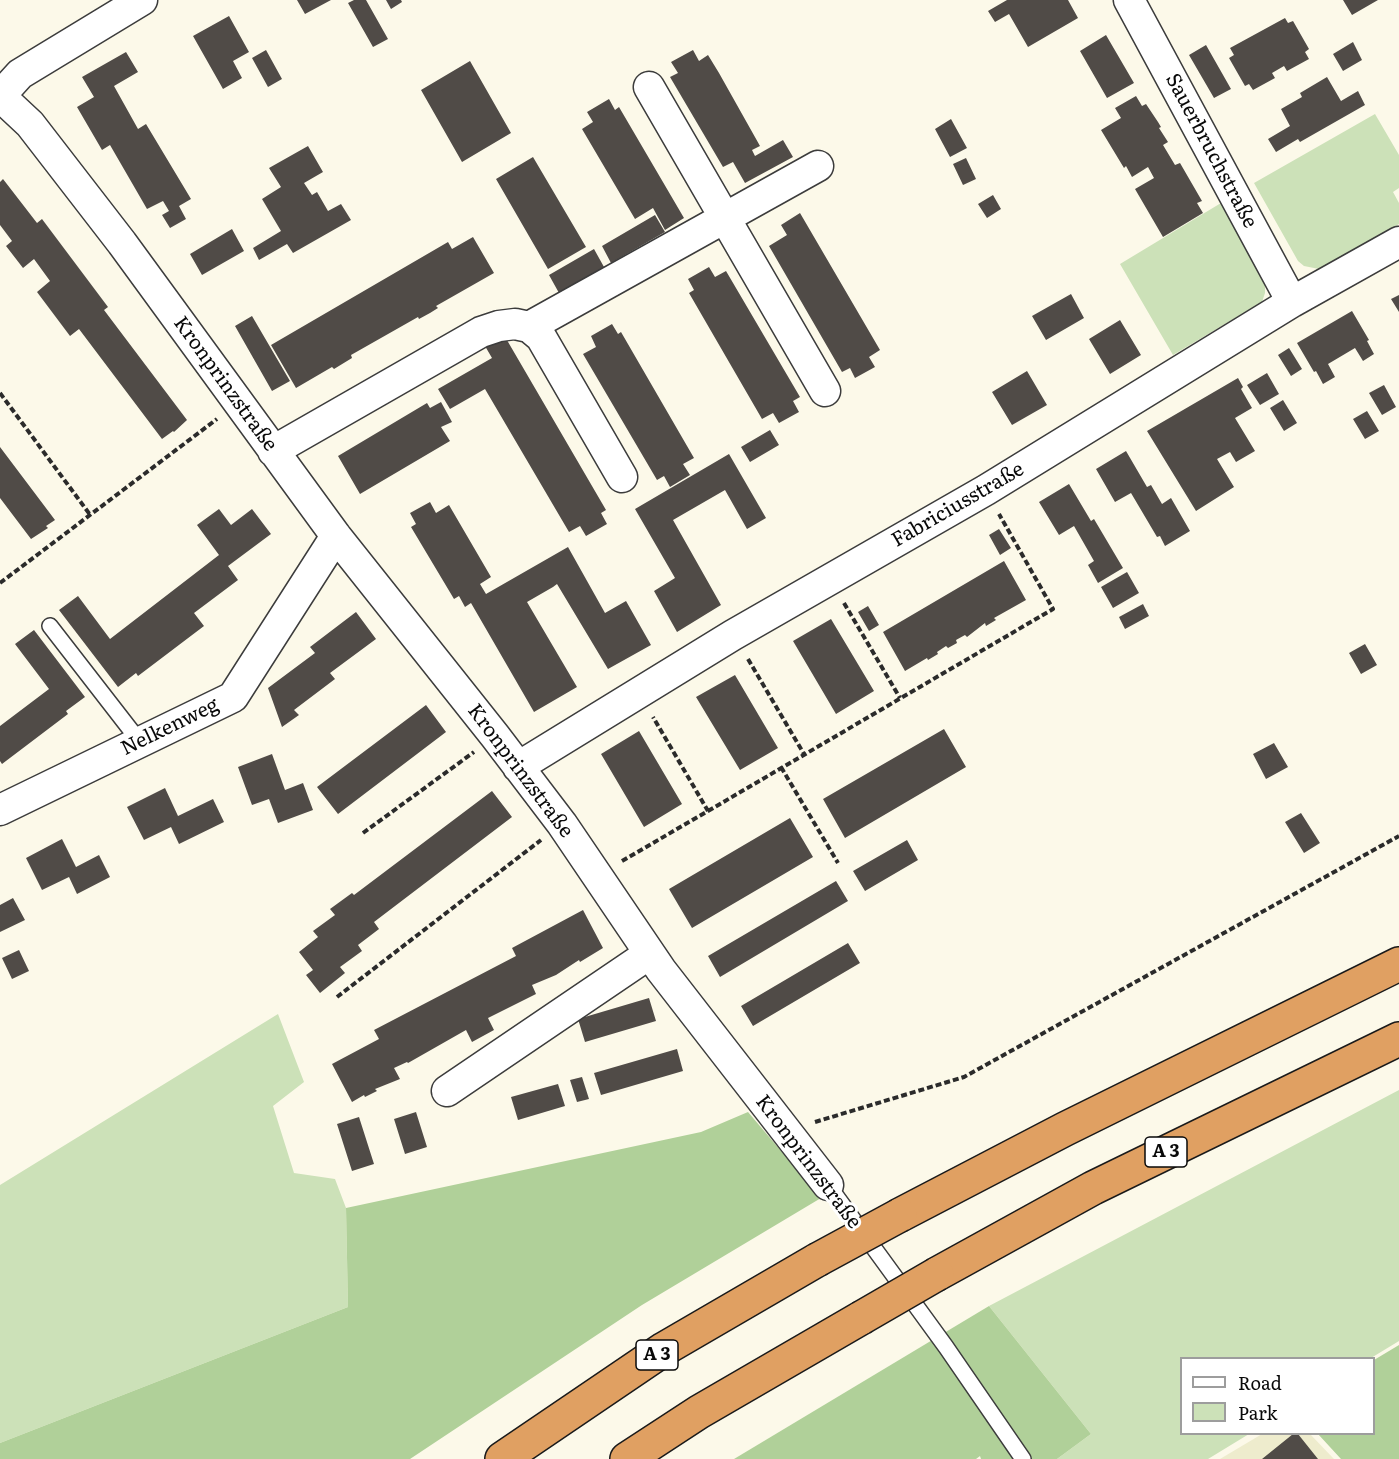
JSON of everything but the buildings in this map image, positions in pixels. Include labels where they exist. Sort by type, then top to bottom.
[{"type":"highway","name":"A 3","points":[[502,1459],[664,1349],[818,1260],[1065,1129],[1399,964]]},
{"type":"highway","name":"A 3","points":[[627,1459],[699,1412],[937,1274],[1093,1188],[1399,1039]]},
{"type":"street","points":[[0,96],[20,74],[142,0]]},
{"type":"street","name":"Sauerbruchstraße","points":[[1129,0],[1292,302]]},
{"type":"street","points":[[649,87],[825,391]]},
{"type":"street","name":"Kronprinzstraße","points":[[0,96],[30,124],[122,243],[336,536],[562,824],[649,954],[828,1185]]},
{"type":"street","points":[[530,327],[818,166]]},
{"type":"street","name":"Fabriciusstraße","points":[[518,767],[733,634],[986,490],[1292,302],[1399,243]]},
{"type":"street","points":[[273,451],[481,332],[515,324],[530,327],[541,337],[622,477]]},
{"type":"street","name":"Nelkenweg","points":[[0,810],[233,697],[336,536]]},
{"type":"street","points":[[447,1091],[649,954]]},
{"type":"lane","points":[[50,626],[141,742]]},
{"type":"lane","name":"Kronprinzstraße","points":[[828,1185],[946,1347],[1023,1459]]},
{"type":"path","points":[[0,393],[91,516]]},
{"type":"path","points":[[0,583],[91,516],[137,477],[239,403]]},
{"type":"path","points":[[600,878],[621,862],[1053,609],[986,490]]},
{"type":"path","points":[[830,579],[900,698]]},
{"type":"path","points":[[733,634],[804,754]]},
{"type":"path","points":[[638,692],[708,811]]},
{"type":"path","points":[[363,833],[495,736]]},
{"type":"path","points":[[781,767],[838,863]]},
{"type":"path","points":[[338,997],[562,824]]},
{"type":"path","points":[[786,1132],[964,1077],[1399,836]]},
{"type":"shaded area","points":[[1260,1435],[1311,1435],[1334,1459],[1220,1459]]},
{"type":"green space","points":[[1375,114],[1399,155],[1399,188],[1393,192],[1399,203],[1399,224],[1334,264],[1319,269],[1304,266],[1298,261],[1254,183]]},
{"type":"green space","points":[[1221,203],[1262,275],[1265,282],[1265,293],[1262,302],[1173,355],[1120,264]]},
{"type":"green space","points":[[278,1014],[304,1082],[273,1106],[294,1173],[335,1179],[346,1208],[348,1307],[0,1443],[0,1185]]},
{"type":"green space","points":[[1399,1090],[1399,1341],[1373,1357],[1180,1357],[1180,1435],[1247,1435],[1208,1459],[1057,1459],[1091,1434],[989,1306]]},
{"type":"green space","points":[[748,1112],[821,1198],[642,1305],[410,1459],[0,1459],[0,1443],[348,1307],[346,1208],[701,1132]]},
{"type":"green space","points":[[989,1306],[1091,1434],[1057,1459],[981,1459],[980,1456],[976,1459],[734,1459]]},
{"type":"green space","points":[[1399,1345],[1399,1459],[1341,1459],[1319,1435],[1375,1435],[1375,1359]]}]
